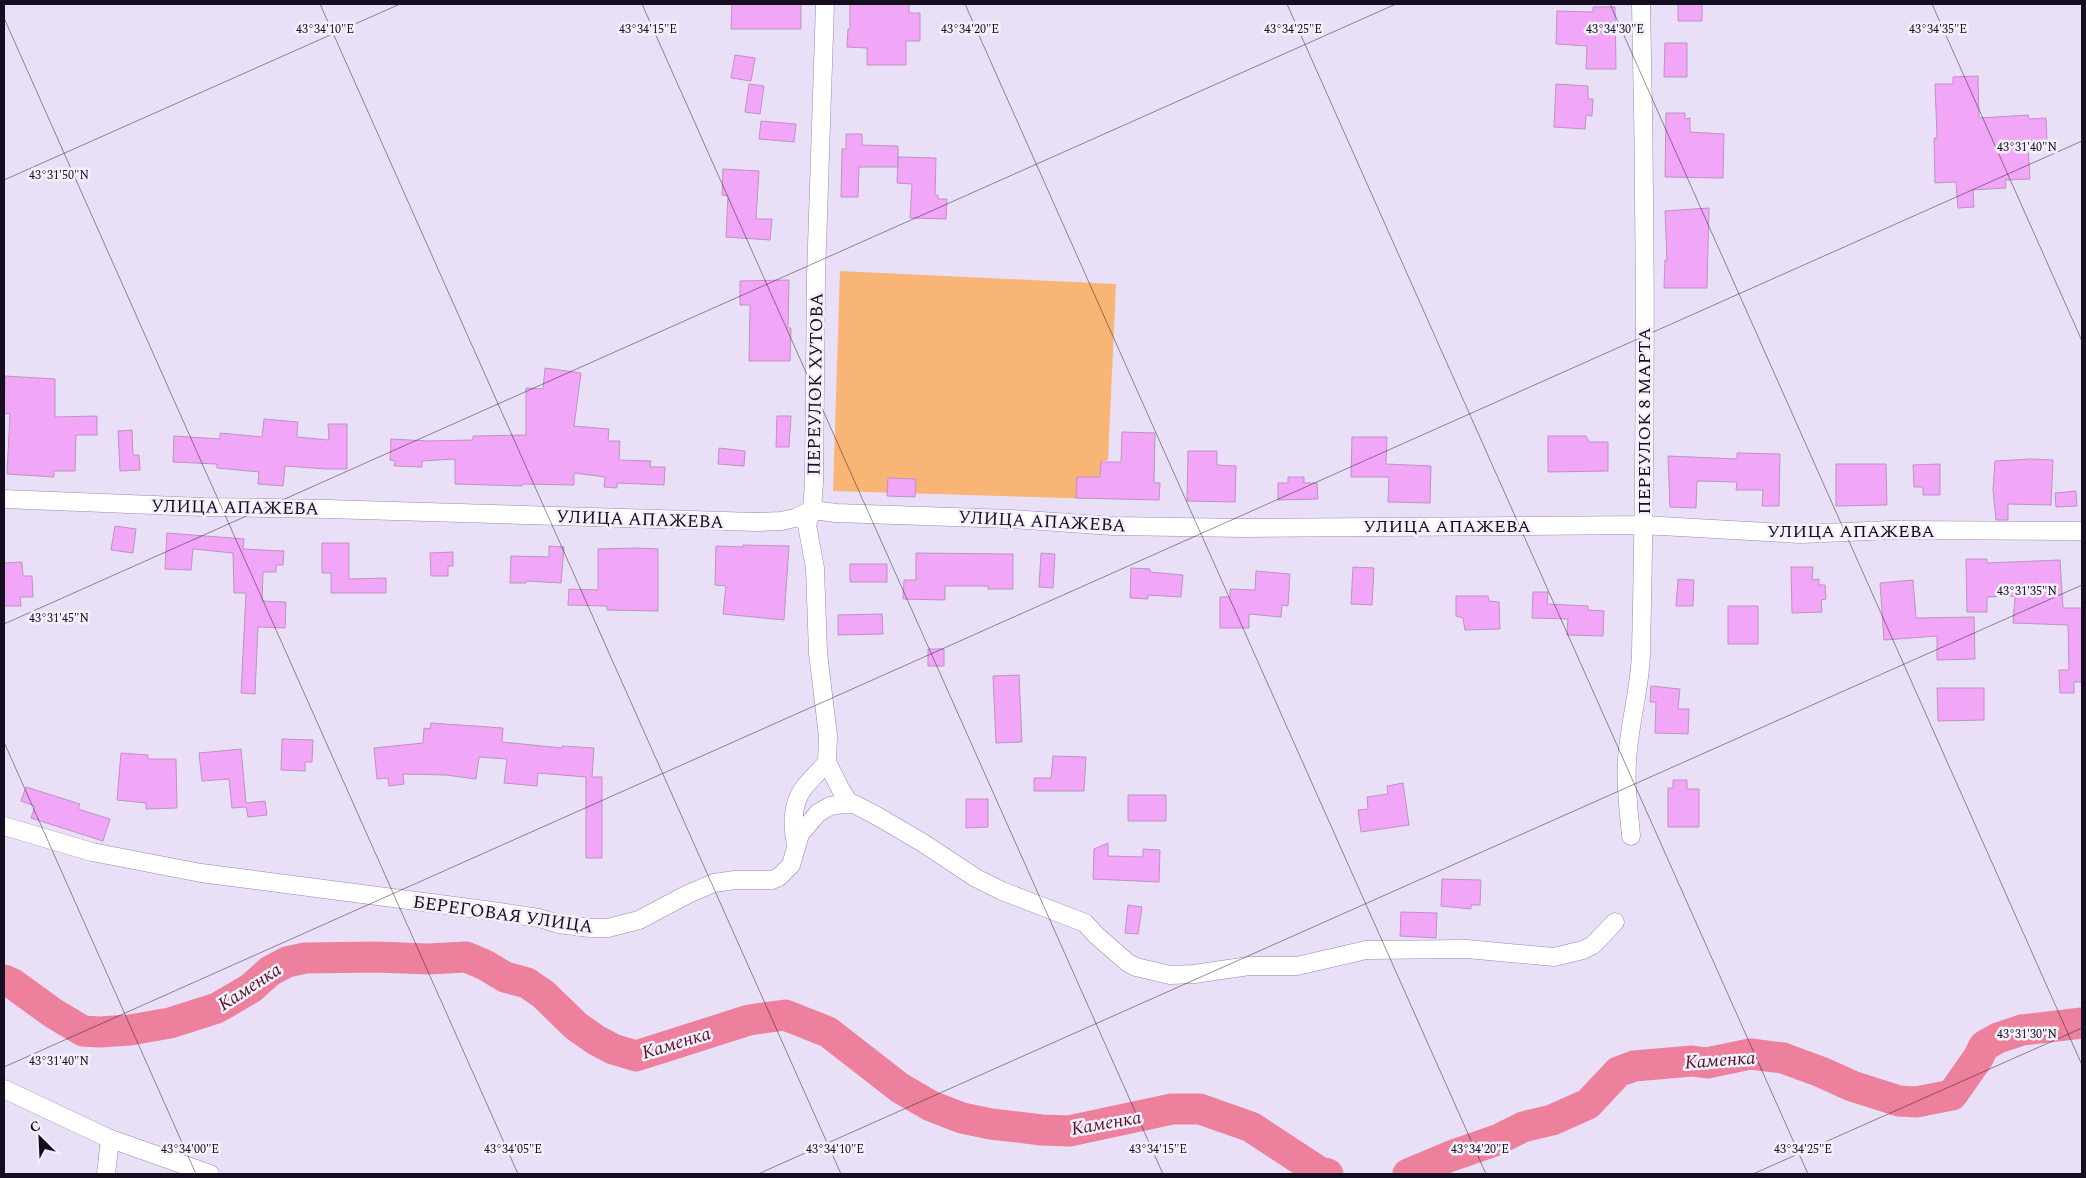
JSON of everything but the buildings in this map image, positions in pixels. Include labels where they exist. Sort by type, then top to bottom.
[{"type":"street","name":"ПЕРЕУЛОК ХУТОВА","points":[[825,4],[816,276],[812,510],[807,525],[814,568],[818,653],[828,736],[827,762]]},
{"type":"street","name":"ПЕРЕУЛОК 8 МАРТА","points":[[1631,836],[1627,762],[1631,725],[1637,701],[1641,655],[1643,525],[1644,244],[1641,4]]},
{"type":"street","name":"УЛИЦА АПАЖЕВА","points":[[4,499],[203,507],[757,522],[788,519],[812,510],[836,514],[1011,519],[1114,526],[1243,528],[1643,525],[1801,534],[1891,530],[2082,531]]},
{"type":"street","points":[[796,845],[794,819],[797,802],[802,790],[827,762],[850,804],[877,816],[976,878],[1002,891],[1085,922],[1096,935],[1128,963],[1136,967],[1170,975],[1194,974],[1249,966],[1297,966],[1366,950],[1466,949],[1554,957],[1575,953],[1593,945],[1615,922]]},
{"type":"street","name":"БЕРЕГОВАЯ УЛИЦА","points":[[4,826],[92,852],[184,870],[316,889],[486,910],[590,928],[621,926],[640,920],[688,894],[714,883],[779,878],[791,865],[800,834],[818,813],[830,806],[850,804]]},
{"type":"street","points":[[4,1089],[110,1139],[210,1174]]},
{"type":"street","points":[[106,1174],[110,1139]]},
{"type":"shaded area","points":[[840,271],[1116,284],[1108,460],[1101,462],[1099,499],[833,491]]},
{"type":"waterway","name":"Каменка","points":[[4,980],[13,984],[53,1013],[83,1031],[99,1032],[130,1030],[170,1023],[217,1008],[251,988],[270,971],[287,962],[305,958],[377,957],[428,959],[466,957],[485,965],[505,977],[527,983],[543,994],[576,1026],[596,1040],[613,1049],[636,1056],[749,1020],[785,1015],[828,1032],[900,1088],[931,1106],[962,1118],[991,1124],[1069,1131],[1172,1109],[1200,1109],[1251,1127],[1318,1171],[1328,1174]]},
{"type":"waterway","name":"Каменка","points":[[1408,1174],[1497,1140],[1523,1127],[1552,1120],[1588,1104],[1618,1072],[1634,1066],[1692,1061],[1707,1063],[1750,1054],[1783,1058],[1852,1086],[1899,1101],[1916,1102],[1952,1095],[1978,1058],[1984,1046],[1998,1038],[2022,1030],[2082,1023]]}]
